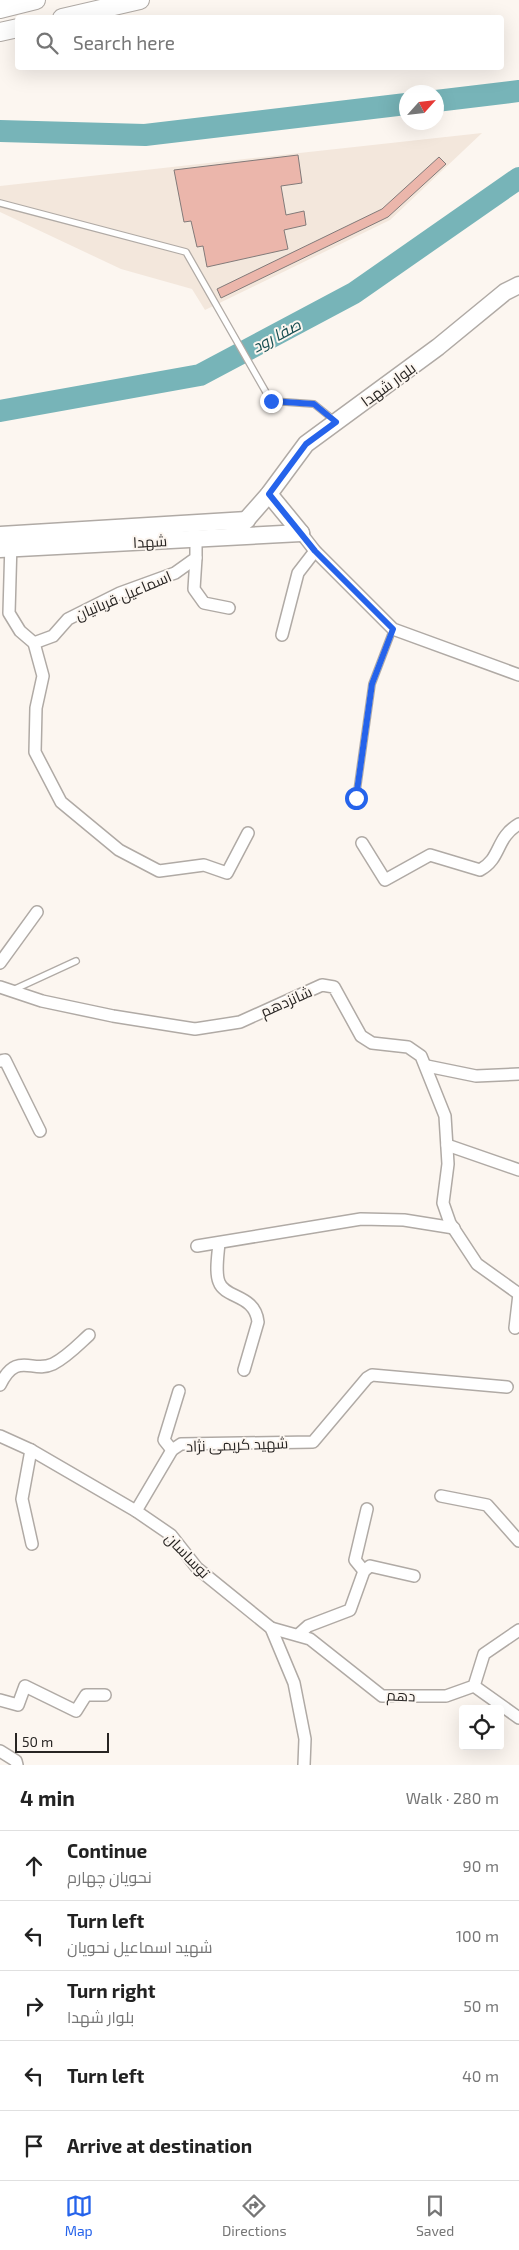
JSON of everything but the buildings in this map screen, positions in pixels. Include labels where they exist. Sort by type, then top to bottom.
[{"type":"main road","points":[[0,9],[36,0]]},
{"type":"main road","points":[[75,15],[140,0]]},
{"type":"main road","points":[[0,32],[15,29]]},
{"type":"main road","name":"بلوار شهدا","points":[[232,536],[269,494],[306,444],[438,346],[505,292],[519,285]]},
{"type":"main road","points":[[269,494],[301,533]]},
{"type":"main road","name":"شهدا","points":[[5,542],[247,520]]},
{"type":"main road","name":"شهدا","points":[[5,542],[196,538],[301,533]]},
{"type":"street","points":[[301,533],[315,551],[393,629],[519,675]]},
{"type":"street","points":[[196,538],[194,589],[204,603],[229,608]]},
{"type":"street","points":[[5,542],[9,613],[20,631],[34,643],[43,676],[36,708],[35,752],[62,802],[120,850],[160,870],[204,865],[228,873],[248,833]]},
{"type":"street","points":[[282,635],[298,573],[315,551]]},
{"type":"street","name":"اسماعیل قربانیان","points":[[34,643],[53,636],[68,619],[120,593],[175,573],[196,558]]},
{"type":"street","points":[[362,843],[385,880],[430,855],[480,870],[490,864],[506,832],[519,824]]},
{"type":"street","points":[[0,963],[37,912]]},
{"type":"street","name":"شانزدهم","points":[[6,989],[42,1001],[113,1016],[195,1029],[240,1022],[322,984],[334,987],[361,1036],[372,1043],[408,1047],[421,1056],[427,1066],[445,1116],[448,1164],[443,1203],[454,1228],[477,1264],[519,1294]]},
{"type":"street","points":[[0,1062],[5,1060],[40,1131]]},
{"type":"street","points":[[427,1066],[476,1076],[519,1074]]},
{"type":"street","points":[[447,1144],[519,1170]]},
{"type":"street","points":[[197,1246],[361,1219],[404,1220],[454,1228]]},
{"type":"street","points":[[219,1243],[218,1280],[221,1286],[255,1307],[257,1314],[258,1322],[244,1370]]},
{"type":"street","points":[[515,1328],[519,1294]]},
{"type":"street","points":[[0,1385],[5,1374],[15,1367],[51,1365],[68,1355],[90,1335]]},
{"type":"street","name":"شهید کریمی نژاد","points":[[136,1511],[172,1450],[181,1444],[313,1442],[367,1378],[372,1375],[507,1387]]},
{"type":"street","points":[[172,1450],[164,1440],[179,1391]]},
{"type":"street","name":"توساسان","points":[[0,1436],[31,1450],[136,1511],[170,1535],[197,1568],[271,1628],[294,1683],[304,1739],[304,1765]]},
{"type":"street","points":[[31,1450],[22,1499],[32,1544]]},
{"type":"street","points":[[441,1496],[487,1505],[519,1541]]},
{"type":"street","points":[[364,1571],[354,1560],[367,1509]]},
{"type":"street","points":[[298,1635],[308,1626],[350,1610],[364,1571],[370,1566],[414,1576]]},
{"type":"street","name":"دهم","points":[[271,1628],[310,1639],[382,1696],[446,1696],[474,1686]]},
{"type":"street","points":[[519,1630],[484,1654],[474,1686],[519,1718]]},
{"type":"street","points":[[0,1700],[18,1705],[26,1686],[76,1711],[86,1694],[105,1695]]},
{"type":"street","points":[[0,1751],[16,1761],[17,1765]]},
{"type":"lane","points":[[0,204],[186,252],[271,401],[314,404],[336,422]]},
{"type":"lane","points":[[356,798],[372,684],[393,629]]},
{"type":"lane","points":[[6,989],[76,961]]},
{"type":"shaded area","points":[[482,133],[390,220],[205,310],[192,289],[121,269],[0,212],[0,186]]},
{"type":"waterway","name":"صفا رود","points":[[444,100],[519,91]]},
{"type":"waterway","name":"صفا رود","points":[[0,131],[145,135],[399,105]]},
{"type":"waterway","name":"صفا رود","points":[[0,411],[200,375],[354,293],[519,178]]},
{"type":"route","points":[[271,401],[314,404],[336,422],[306,444],[269,494],[315,551],[393,629],[372,684],[356,798]]}]
